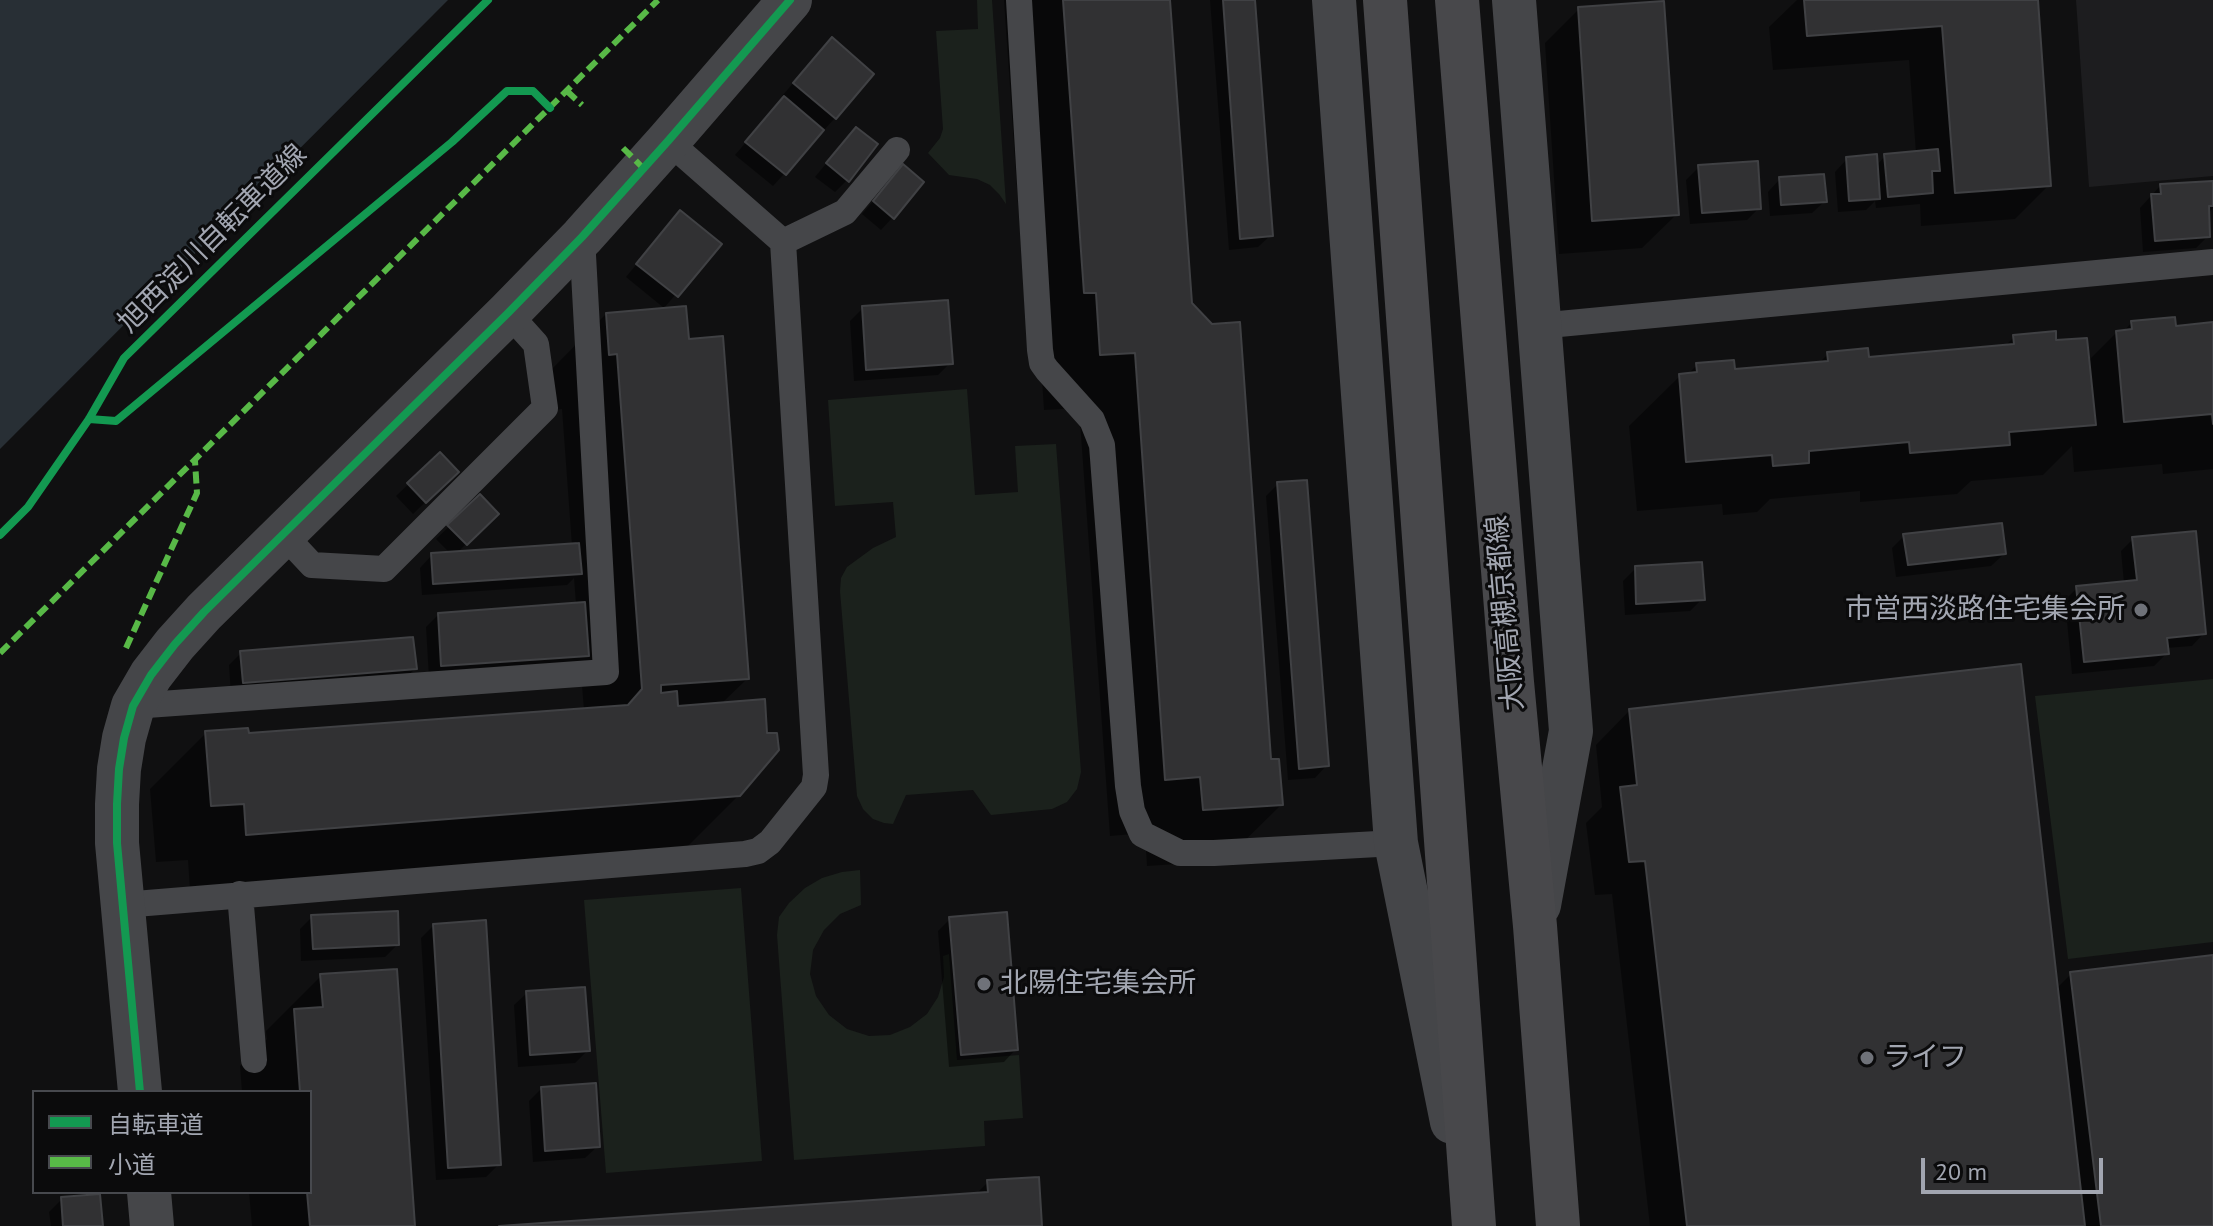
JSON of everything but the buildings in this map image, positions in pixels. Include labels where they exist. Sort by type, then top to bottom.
[{"type":"main road","points":[[1385,0],[1473,1226]]},
{"type":"main road","name":"大阪高槻京都線","points":[[1457,0],[1558,1226]]},
{"type":"street","points":[[140,1090],[117,843],[118,793],[124,738],[133,706],[151,675],[175,644],[282,533],[582,237],[790,0]]},
{"type":"street","points":[[1334,0],[1396,843],[1473,1226]]},
{"type":"street","points":[[1514,0],[1571,731],[1535,926]]},
{"type":"street","points":[[149,1194],[152,1226]]},
{"type":"lane","points":[[1019,0],[1040,350],[1042,363],[1092,420],[1102,445],[1128,786],[1132,811],[1142,834],[1180,853],[1396,843]]},
{"type":"lane","points":[[123,905],[745,854],[758,851],[770,842],[814,787],[816,775],[783,242],[668,141]]},
{"type":"lane","points":[[783,242],[845,212],[897,150]]},
{"type":"lane","points":[[133,706],[606,672],[582,237]]},
{"type":"lane","points":[[1538,326],[2213,262]]},
{"type":"lane","points":[[282,533],[312,565],[384,569],[545,408],[536,344],[508,313]]},
{"type":"lane","points":[[240,894],[254,1060]]},
{"type":"shaded area","points":[[0,0],[448,0],[0,449]]},
{"type":"shaded area","points":[[977,0],[992,0],[1006,204],[990,185],[977,179],[949,175],[928,153],[943,129],[936,31],[978,29]]},
{"type":"shaded area","points":[[2076,0],[2213,0],[2213,176],[2089,187]]},
{"type":"shaded area","points":[[967,389],[975,495],[1018,492],[1015,446],[1056,444],[1081,772],[1077,789],[1067,802],[1052,809],[991,815],[973,790],[906,795],[893,824],[884,823],[873,819],[863,809],[857,796],[840,591],[841,578],[847,567],[873,548],[896,537],[893,502],[835,506],[828,400]]},
{"type":"shaded area","points":[[2213,679],[2213,942],[2068,959],[2035,696]]},
{"type":"shaded area","points":[[860,870],[861,905],[840,914],[824,930],[813,950],[810,974],[816,996],[829,1015],[847,1029],[869,1036],[890,1035],[910,1027],[927,1014],[938,997],[944,977],[943,956],[949,954],[957,1060],[1019,1055],[1023,1118],[984,1121],[985,1146],[794,1160],[777,935],[779,917],[805,888],[822,878]]},
{"type":"shaded area","points":[[741,888],[762,1161],[606,1173],[584,900]]},
{"type":"marked path","points":[[0,653],[658,0]]},
{"type":"marked path","points":[[567,91],[582,105]]},
{"type":"marked path","points":[[623,148],[643,168]]},
{"type":"marked path","points":[[126,648],[197,493],[195,461]]},
{"type":"cycle path","name":"旭西淀川自転車道線","points":[[0,535],[28,507],[89,419],[124,358],[488,0]]},
{"type":"cycle path","points":[[140,1090],[117,843],[117,804],[124,738],[133,706],[151,675],[204,612],[582,237],[790,0]]},
{"type":"cycle path","points":[[89,419],[116,421],[452,142],[507,91],[533,91],[550,108]]},
{"type":"place","name":"市営西淡路住宅集会所","points":[[2141,610]]},
{"type":"place","name":"北陽住宅集会所","points":[[984,984]]},
{"type":"place","name":"ライフ","points":[[1867,1058]]}]
